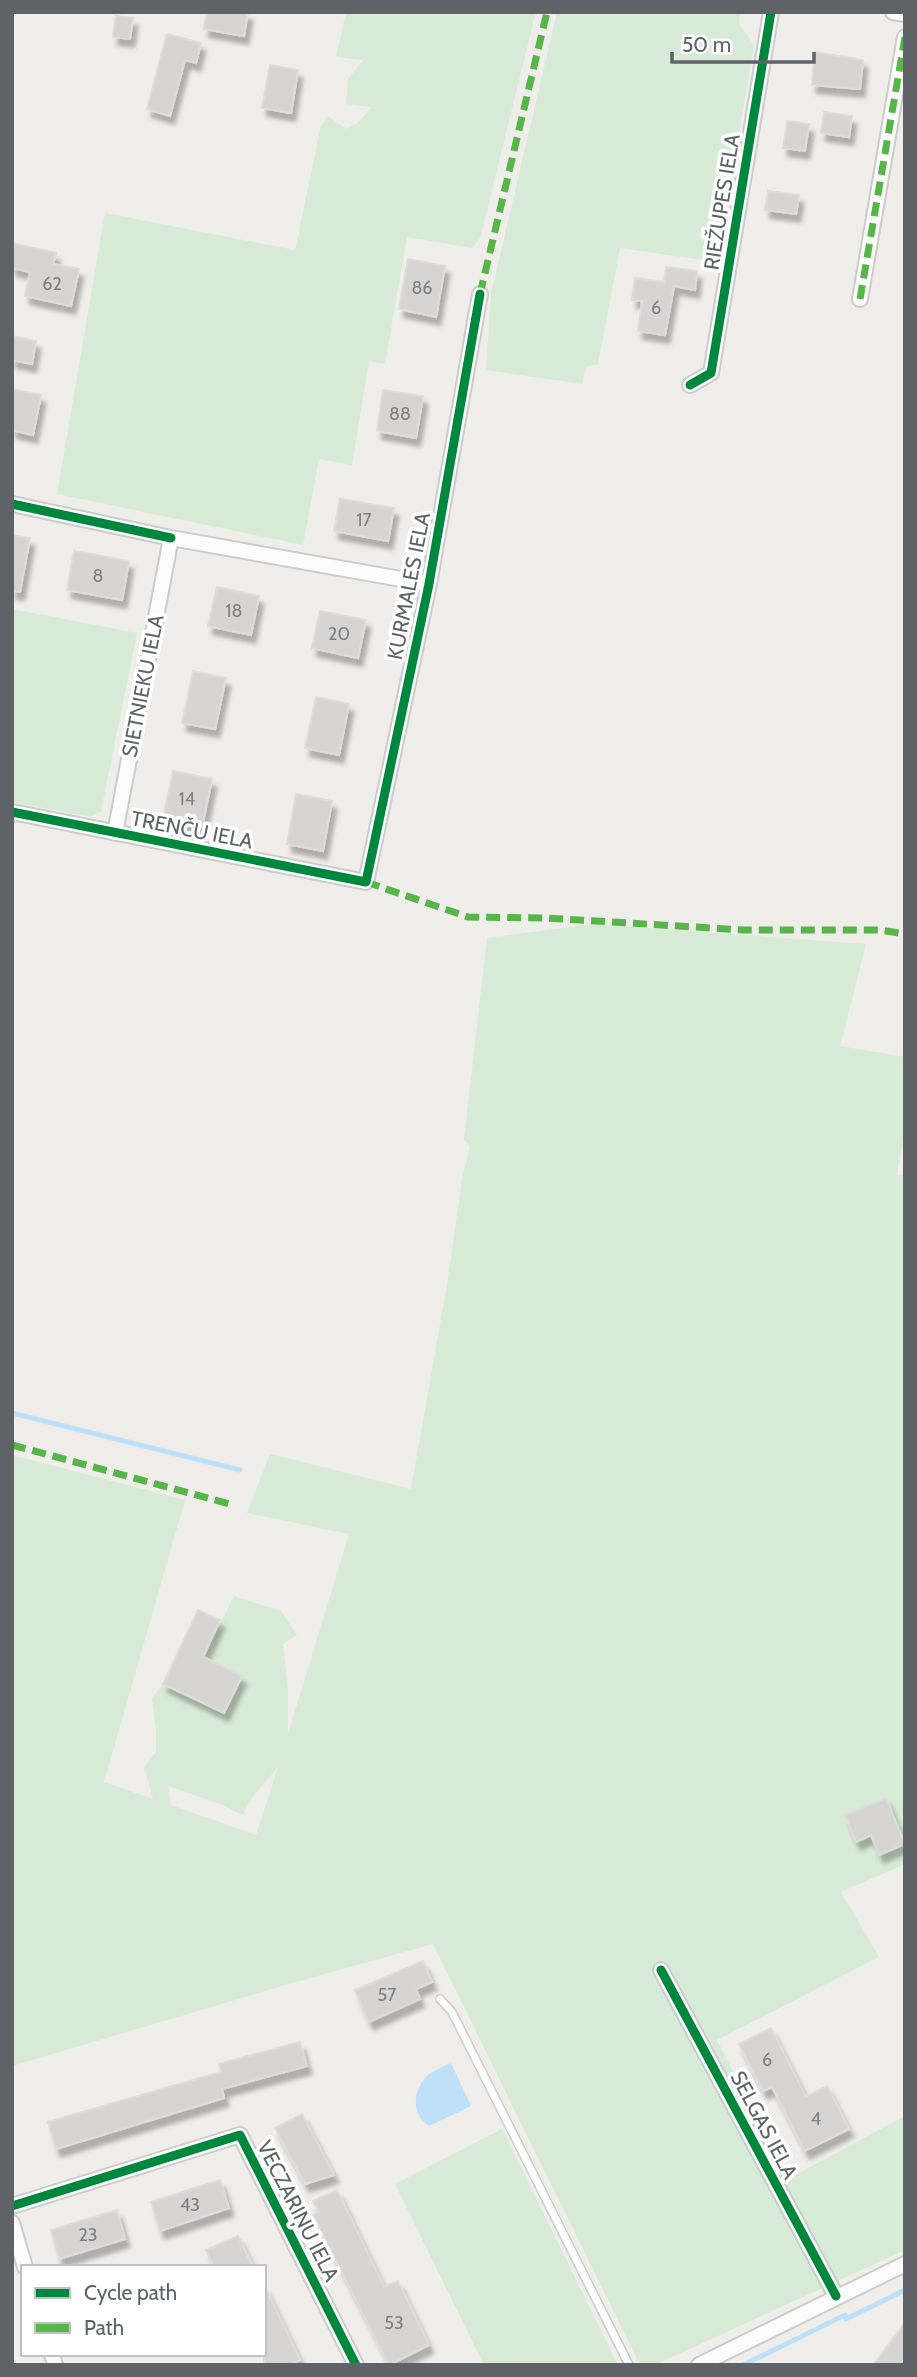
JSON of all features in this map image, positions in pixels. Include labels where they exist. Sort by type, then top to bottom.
[{"type":"street","name":"RIEŽUPES IELA","points":[[690,385],[711,373],[771,12]]},
{"type":"street","points":[[893,12],[905,14]]},
{"type":"street","points":[[860,299],[905,37]]},
{"type":"street","name":"KURMALES IELA","points":[[366,882],[429,584],[480,294]]},
{"type":"street","points":[[12,504],[171,538],[429,584]]},
{"type":"street","name":"SIETNIEKU IELA","points":[[115,833],[171,538]]},
{"type":"street","name":"TRENČU IELA","points":[[12,813],[366,882]]},
{"type":"street","name":"SELGAS IELA","points":[[661,1970],[836,2297]]},
{"type":"street","name":"VECZARIŅU IELA","points":[[12,2206],[240,2135],[356,2365]]},
{"type":"street","points":[[12,2223],[24,2265]]},
{"type":"street","points":[[699,2365],[905,2264]]},
{"type":"lane","points":[[440,1998],[452,2012],[629,2365]]},
{"type":"green space","points":[[346,12],[536,12],[480,238],[472,248],[407,237],[385,364],[369,361],[352,465],[319,459],[303,545],[57,494],[105,213],[295,250],[321,126],[328,116],[346,129],[357,123],[372,107],[346,104],[348,79],[363,60],[336,57]]},
{"type":"green space","points":[[557,12],[740,12],[739,24],[754,45],[717,262],[620,248],[598,364],[585,367],[582,384],[486,370],[491,294]]},
{"type":"green space","points":[[12,609],[137,633],[101,811],[91,817],[12,802]]},
{"type":"green space","points":[[592,924],[866,944],[840,1046],[905,1057],[905,1128],[897,1175],[905,1176],[905,1864],[841,1892],[879,1957],[717,2040],[788,2179],[905,2116],[905,2250],[655,2365],[640,2365],[433,1944],[12,2066],[12,1455],[185,1500],[104,1782],[153,1799],[144,1767],[156,1752],[152,1698],[163,1684],[185,1694],[234,1596],[281,1611],[297,1635],[283,1644],[288,1691],[288,1734],[349,1534],[247,1513],[270,1454],[411,1489],[447,1285],[462,1179],[470,1146],[464,1139],[487,938]],"holes":[[[278,1767],[256,1835],[171,1805],[168,1786],[223,1805],[242,1815],[252,1798]]]},
{"type":"green space","points":[[502,2129],[618,2365],[484,2365],[395,2184]]},
{"type":"water","points":[[451,2063],[471,2106],[429,2126],[417,2110],[418,2089],[428,2075]]},
{"type":"building","points":[[207,12],[248,12],[244,36],[204,29]]},
{"type":"building","points":[[116,16],[133,18],[130,39],[113,37]]},
{"type":"building","points":[[167,34],[201,43],[196,63],[185,60],[170,116],[147,109]]},
{"type":"building","points":[[815,52],[863,60],[860,89],[812,85]]},
{"type":"building","points":[[270,65],[298,70],[291,113],[262,108]]},
{"type":"building","points":[[824,112],[852,116],[849,137],[821,133]]},
{"type":"building","points":[[787,121],[809,124],[805,151],[783,148]]},
{"type":"building","points":[[768,191],[799,195],[796,214],[765,210]]},
{"type":"building","points":[[12,243],[56,253],[53,264],[79,269],[71,306],[25,296],[30,272],[12,268]]},
{"type":"building","points":[[408,259],[445,266],[436,317],[399,309]]},
{"type":"building","points":[[666,267],[697,271],[695,290],[674,286],[665,335],[638,331],[642,301],[632,300],[635,278],[664,282]]},
{"type":"building","points":[[12,336],[36,341],[32,364],[12,360]]},
{"type":"building","points":[[12,389],[41,395],[33,435],[12,430]]},
{"type":"building","points":[[383,390],[423,396],[416,438],[377,431]]},
{"type":"building","points":[[340,499],[394,508],[388,541],[334,531]]},
{"type":"building","points":[[12,535],[30,538],[20,592],[12,591]]},
{"type":"building","points":[[74,551],[129,561],[122,600],[67,590]]},
{"type":"building","points":[[217,587],[259,596],[251,635],[208,626]]},
{"type":"building","points":[[320,611],[366,620],[358,658],[312,648]]},
{"type":"building","points":[[193,671],[226,678],[215,729],[182,723]]},
{"type":"building","points":[[316,697],[349,704],[339,755],[305,748]]},
{"type":"building","points":[[173,771],[212,779],[202,827],[163,819]]},
{"type":"building","points":[[296,794],[332,801],[323,851],[287,844]]},
{"type":"building","points":[[198,1610],[220,1620],[203,1657],[242,1676],[224,1713],[163,1684]]},
{"type":"building","points":[[886,1798],[905,1844],[879,1855],[871,1835],[856,1842],[845,1815]]},
{"type":"building","points":[[423,1961],[432,1982],[416,1989],[420,1999],[369,2022],[355,1990]]},
{"type":"building","points":[[771,2028],[806,2097],[827,2086],[849,2129],[805,2151],[772,2087],[763,2091],[739,2044]]},
{"type":"building","points":[[300,2042],[307,2066],[222,2089],[224,2098],[56,2149],[48,2122],[221,2072],[219,2064]]},
{"type":"building","points":[[302,2114],[334,2175],[305,2184],[275,2128]]},
{"type":"building","points":[[220,2180],[229,2208],[160,2231],[151,2202]]},
{"type":"building","points":[[337,2190],[384,2287],[398,2281],[429,2345],[389,2365],[313,2215],[319,2212],[313,2201]]},
{"type":"building","points":[[117,2210],[125,2239],[59,2259],[51,2230]]},
{"type":"building","points":[[238,2236],[252,2265],[213,2265],[206,2250]]},
{"type":"building","points":[[266,2289],[300,2360],[288,2365],[264,2365]]},
{"type":"building","points":[[905,2323],[905,2365],[873,2365]]},
{"type":"waterway","points":[[12,1413],[240,1470]]},
{"type":"waterway","points":[[743,2365],[845,2315],[846,2319],[905,2290]]},
{"type":"marked path","points":[[480,294],[547,12]]},
{"type":"marked path","points":[[860,299],[905,37]]},
{"type":"marked path","points":[[366,882],[468,917],[547,918],[743,930],[880,930],[905,934]]},
{"type":"marked path","points":[[12,1445],[230,1504]]},
{"type":"cycle path","points":[[690,385],[711,373],[771,12]]},
{"type":"cycle path","points":[[12,812],[366,882],[429,584],[480,294]]},
{"type":"cycle path","points":[[12,504],[171,538]]},
{"type":"cycle path","points":[[661,1970],[836,2296]]},
{"type":"cycle path","points":[[12,2206],[240,2135],[356,2365]]}]
